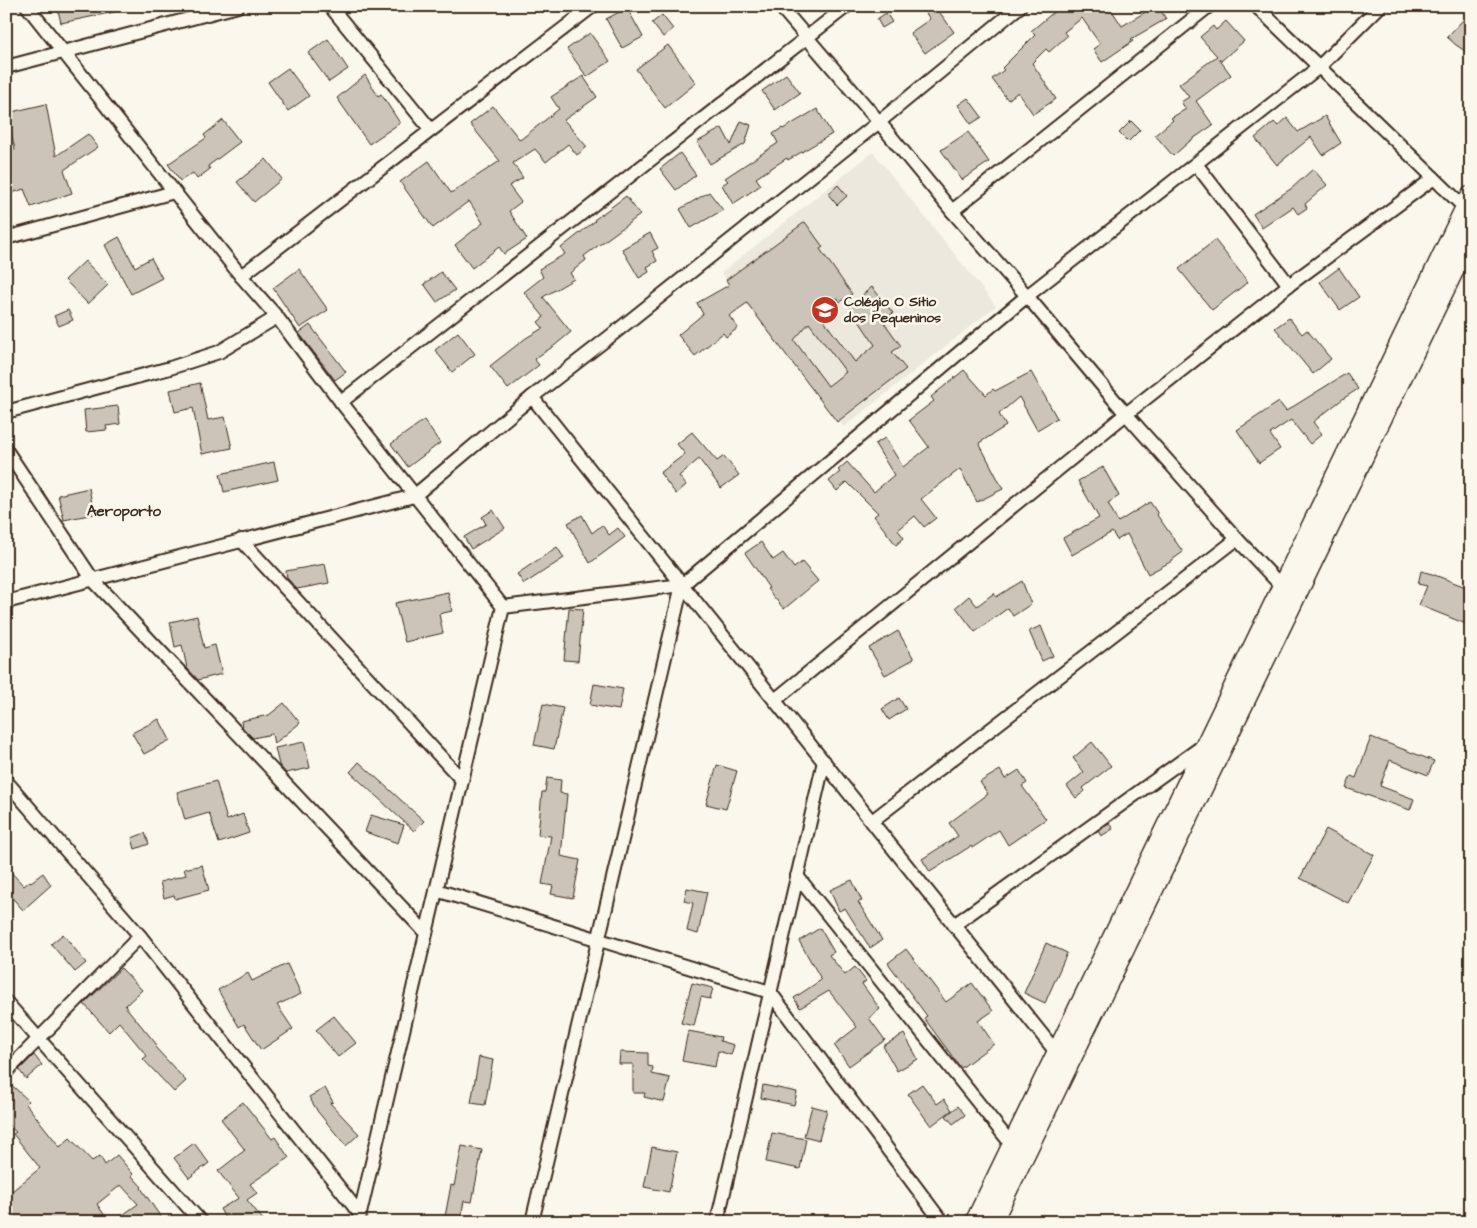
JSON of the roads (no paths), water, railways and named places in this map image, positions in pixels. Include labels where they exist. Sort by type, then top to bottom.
[{"type":"street","points":[[27,6],[241,276],[277,317],[340,402],[503,607]]},
{"type":"street","points":[[6,67],[238,6]]},
{"type":"street","points":[[330,6],[431,130]]},
{"type":"street","points":[[241,276],[593,6]]},
{"type":"street","points":[[780,6],[1126,414],[1288,594]]},
{"type":"street","points":[[340,402],[847,6]]},
{"type":"street","points":[[6,602],[414,496],[532,397],[879,122],[1020,6]]},
{"type":"street","points":[[952,211],[1209,6]]},
{"type":"street","points":[[992,1222],[1288,594],[1468,202],[1434,178],[1256,6]]},
{"type":"street","points":[[503,607],[682,585],[1027,296],[1319,67],[1380,6]]},
{"type":"street","points":[[1196,164],[1289,285]]},
{"type":"street","points":[[775,700],[1126,414],[1289,285],[1434,178]]},
{"type":"street","points":[[6,238],[174,192]]},
{"type":"street","points":[[974,1222],[1205,745],[1288,594],[1471,235]]},
{"type":"street","points":[[6,412],[170,368],[219,352],[277,317]]},
{"type":"street","points":[[532,397],[1056,1052]]},
{"type":"street","points":[[6,450],[93,580],[426,934]]},
{"type":"street","points":[[872,821],[1237,539]]},
{"type":"street","points":[[241,540],[462,780]]},
{"type":"street","points":[[532,1222],[682,585]]},
{"type":"street","points":[[359,1218],[503,607]]},
{"type":"street","points":[[954,925],[1205,745]]},
{"type":"street","points":[[717,1222],[824,761]]},
{"type":"street","points":[[6,781],[140,936],[359,1218]]},
{"type":"street","points":[[797,876],[1012,1145]]},
{"type":"street","points":[[436,890],[770,992],[942,1222]]},
{"type":"street","points":[[6,1072],[140,936]]},
{"type":"street","points":[[6,1002],[201,1222]]},
{"type":"place","name":"Colégio O Sítio dos Pequeninos","points":[[825,310]]},
{"type":"district","name":"Aeroporto","points":[[124,511]]}]
